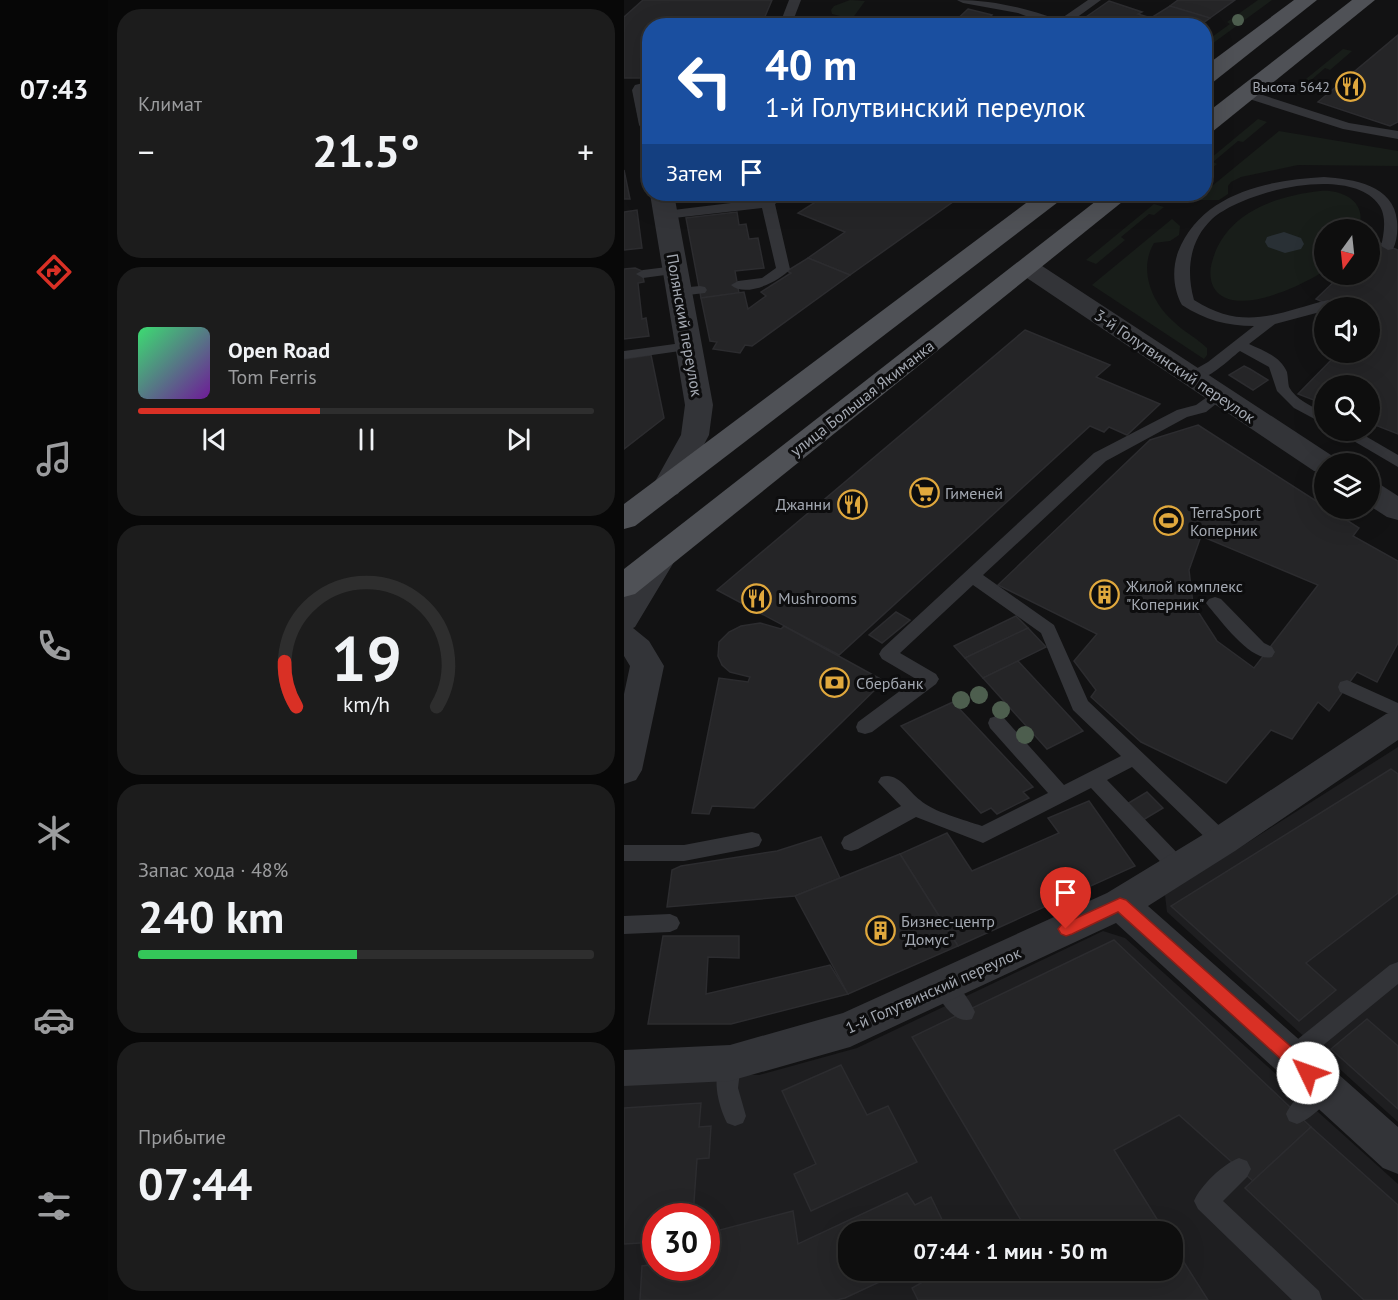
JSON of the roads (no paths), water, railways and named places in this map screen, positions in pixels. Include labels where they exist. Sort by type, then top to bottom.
[{"type":"main road","points":[[1212,72],[1307,0]]},
{"type":"main road","points":[[1212,121],[1365,0]]},
{"type":"main road","points":[[624,519],[1044,201]]},
{"type":"main road","name":"улица Большая Якиманка","points":[[661,557],[1111,201]]},
{"type":"main road","points":[[624,586],[661,557]]},
{"type":"street","name":"Полянский переулок","points":[[664,204],[685,284],[688,346],[699,405],[695,435],[667,487]]},
{"type":"street","name":"3-й Голутвинский переулок","points":[[1027,267],[1314,457]]},
{"type":"street","points":[[1380,498],[1398,510]]},
{"type":"street","name":"улица Большая Якиманка","points":[[624,619],[661,557]]},
{"type":"street","points":[[624,637],[637,649],[647,666],[624,770]]},
{"type":"street","name":"1-й Голутвинский переулок","points":[[624,1068],[730,1063],[954,999],[1120,904],[1222,841],[1398,723]]},
{"type":"street","points":[[1120,904],[1292,1058],[1310,1101],[1398,1154]]},
{"type":"lane","points":[[788,18],[795,0]]},
{"type":"lane","points":[[963,0],[1020,10],[1040,18]]},
{"type":"lane","points":[[1068,18],[1095,0]]},
{"type":"lane","points":[[1247,94],[1347,126],[1398,135]]},
{"type":"lane","points":[[1314,310],[1302,315],[1244,321],[1212,316],[1187,302],[1180,273],[1186,248],[1210,215],[1258,190],[1304,181],[1331,180],[1358,185],[1377,195],[1384,202],[1391,230],[1388,246]]},
{"type":"lane","points":[[1384,202],[1398,194]]},
{"type":"lane","points":[[664,204],[768,203],[771,201]]},
{"type":"lane","points":[[738,285],[766,282],[783,268],[768,203]]},
{"type":"lane","points":[[643,274],[685,284]]},
{"type":"lane","points":[[1192,377],[1213,365],[1272,319]]},
{"type":"lane","points":[[1239,345],[1276,363],[1281,374],[1282,388],[1299,405],[1314,413]]},
{"type":"lane","points":[[624,355],[688,346]]},
{"type":"lane","points":[[865,727],[930,679],[888,654],[1100,457],[1182,413],[1201,409],[1219,395]]},
{"type":"lane","points":[[1362,441],[1398,462]]},
{"type":"lane","points":[[972,576],[1048,629],[1080,705],[1185,821]]},
{"type":"lane","points":[[1215,603],[1258,648],[1266,652]]},
{"type":"lane","points":[[1347,687],[1398,711]]},
{"type":"lane","points":[[997,723],[1062,796]]},
{"type":"lane","points":[[888,782],[915,808],[983,836],[1131,760]]},
{"type":"lane","points":[[1131,760],[1222,841]]},
{"type":"lane","points":[[1094,779],[1178,867]]},
{"type":"lane","points":[[851,843],[915,808]]},
{"type":"lane","points":[[624,853],[684,853],[752,840]]},
{"type":"lane","points":[[624,926],[670,923]]},
{"type":"lane","points":[[1292,1058],[1398,971]]},
{"type":"lane","points":[[730,1063],[727,1088],[735,1116]]},
{"type":"lane","points":[[1239,1169],[1206,1201],[1310,1300]]},
{"type":"place","name":"Высота 5642","points":[[1351,87]]},
{"type":"place","name":"Гименей","points":[[924,493]]},
{"type":"place","name":"Джанни","points":[[852,504]]},
{"type":"place","name":"TerraSport Коперник","points":[[1169,521]]},
{"type":"place","name":"Жилой комплекс \"Коперник\"","points":[[1105,595]]},
{"type":"place","name":"Mushrooms","points":[[757,598]]},
{"type":"place","name":"Сбербанк","points":[[835,683]]},
{"type":"place","name":"Бизнес-центр \"Домус\"","points":[[880,930]]}]
